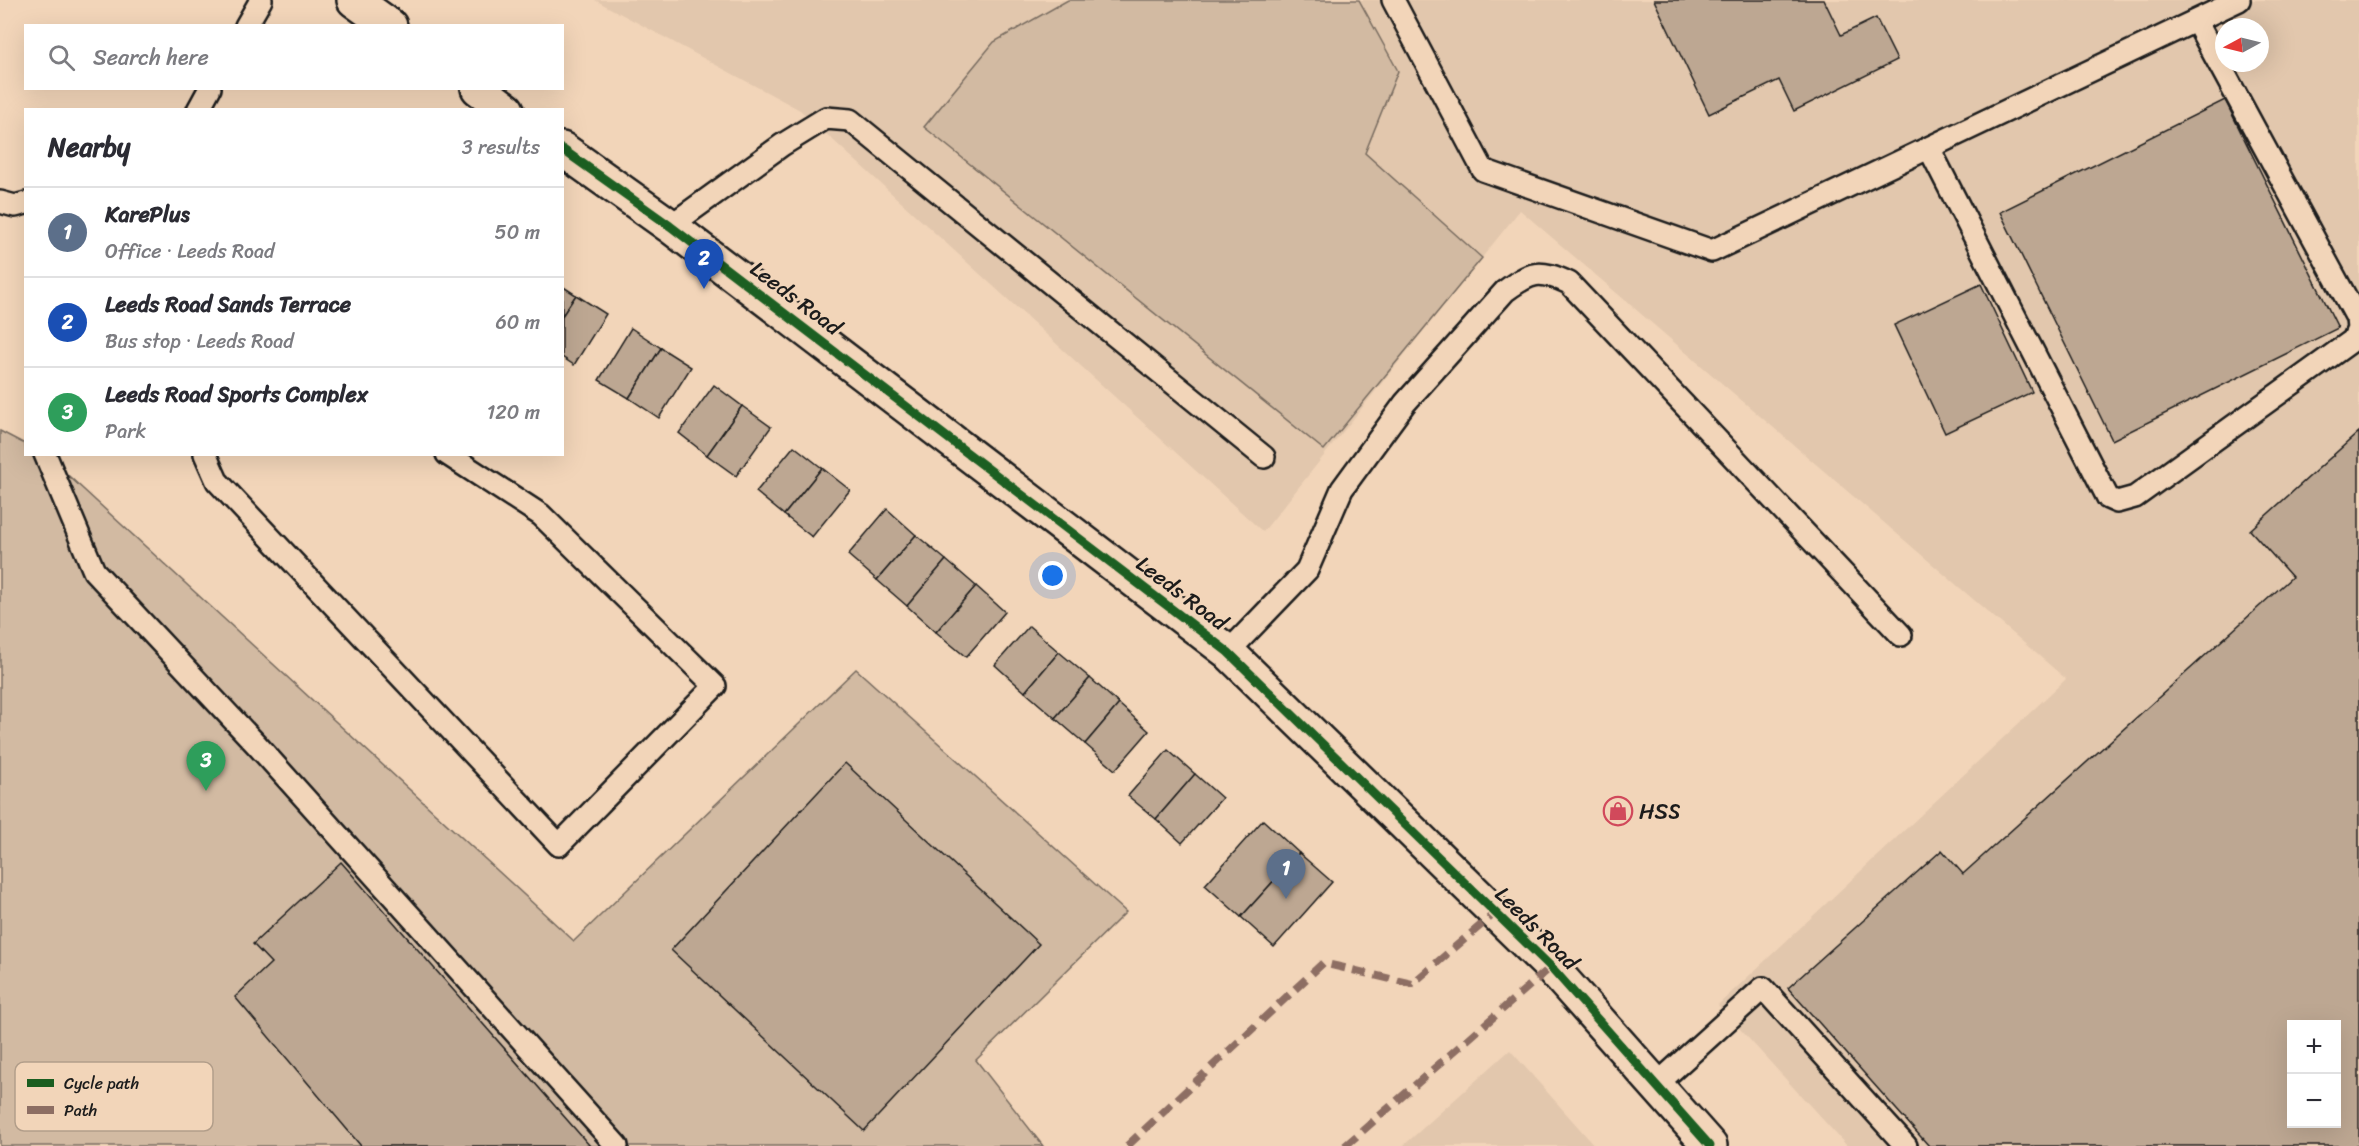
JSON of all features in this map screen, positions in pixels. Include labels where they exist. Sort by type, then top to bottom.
[{"type":"main road","points":[[354,0],[387,24]]},
{"type":"main road","points":[[481,90],[504,108]]},
{"type":"main road","name":"Leeds Road","points":[[564,150],[670,226],[1228,652],[1551,966],[1710,1146]]},
{"type":"lane","points":[[247,24],[261,0]]},
{"type":"lane","points":[[1393,0],[1483,170],[1713,251],[2240,0]]},
{"type":"lane","points":[[1929,148],[2108,498],[2117,501],[2135,497],[2353,340],[2358,329],[2357,318],[2196,21]]},
{"type":"lane","points":[[199,108],[209,90]]},
{"type":"lane","points":[[670,226],[782,145],[826,118],[850,120],[1264,457]]},
{"type":"lane","points":[[0,202],[15,206],[24,204]]},
{"type":"lane","points":[[1228,652],[1307,570],[1342,489],[1405,403],[1505,291],[1521,279],[1539,272],[1569,282],[1901,635]]},
{"type":"lane","points":[[46,456],[94,571],[257,745],[617,1146]]},
{"type":"lane","points":[[206,456],[217,481],[559,845],[715,686],[541,515],[450,456]]},
{"type":"lane","points":[[1656,1085],[1763,988],[1906,1146]]},
{"type":"shaded area","points":[[595,0],[2359,0],[2359,1146],[1847,1146],[1718,1005],[2066,679],[1520,210],[1263,532],[800,110]]},
{"type":"shaded area","points":[[1068,0],[1359,0],[1398,71],[1365,153],[1482,258],[1324,450],[924,127],[994,42]]},
{"type":"shaded area","points":[[0,431],[24,443],[24,456],[47,456],[574,941],[856,669],[1126,912],[976,1060],[1043,1146],[0,1146]]},
{"type":"shaded area","points":[[1510,1050],[1595,1146],[1403,1146]]},
{"type":"building","points":[[1654,0],[1824,0],[1841,35],[1876,18],[1897,60],[1794,111],[1779,80],[1709,114]]},
{"type":"building","points":[[2225,100],[2338,328],[2112,440],[2000,212]]},
{"type":"building","points":[[1981,284],[2032,392],[1945,433],[1894,325]]},
{"type":"building","points":[[564,287],[576,295],[564,313]]},
{"type":"building","points":[[576,295],[606,314],[574,365],[564,358],[564,313]]},
{"type":"building","points":[[631,328],[661,348],[629,398],[599,380]]},
{"type":"building","points":[[661,348],[691,367],[659,418],[629,398]]},
{"type":"building","points":[[714,385],[742,406],[707,455],[679,433]]},
{"type":"building","points":[[742,406],[771,427],[736,476],[707,455]]},
{"type":"building","points":[[2359,432],[2359,1146],[1929,1146],[1788,988],[1942,850],[1963,874],[2292,577],[2250,530]]},
{"type":"building","points":[[794,446],[822,468],[784,515],[756,492]]},
{"type":"building","points":[[822,468],[850,490],[812,537],[784,515]]},
{"type":"building","points":[[887,509],[916,535],[877,580],[848,555]]},
{"type":"building","points":[[916,535],[946,560],[907,606],[877,580]]},
{"type":"building","points":[[946,560],[976,586],[936,632],[907,606]]},
{"type":"building","points":[[976,586],[1005,612],[966,657],[936,632]]},
{"type":"building","points":[[1029,626],[1059,652],[1025,692],[995,665]]},
{"type":"building","points":[[1059,652],[1090,678],[1055,718],[1025,692]]},
{"type":"building","points":[[1090,678],[1119,704],[1085,744],[1055,718]]},
{"type":"building","points":[[1119,704],[1149,731],[1115,770],[1085,744]]},
{"type":"building","points":[[1168,750],[1195,774],[1156,819],[1128,796]]},
{"type":"building","points":[[845,763],[1039,944],[864,1131],[671,950]]},
{"type":"building","points":[[1195,774],[1222,798],[1182,843],[1156,819]]},
{"type":"building","points":[[1263,820],[1299,853],[1241,917],[1205,885]]},
{"type":"building","points":[[1299,853],[1332,882],[1274,947],[1241,917]]},
{"type":"building","points":[[341,862],[590,1146],[361,1146],[235,997],[271,963],[253,944]]},
{"type":"marked path","points":[[1127,1146],[1323,963],[1412,984],[1495,913]]},
{"type":"marked path","points":[[1345,1146],[1551,967]]},
{"type":"cycle path","points":[[564,150],[670,226],[1228,652],[1551,967],[1710,1146]]},
{"type":"place","name":"Leeds Road Sands Terrace","points":[[704,289]]},
{"type":"place","name":"Leeds Road Sports Complex","points":[[206,791]]},
{"type":"place","name":"HSS","points":[[1618,811]]},
{"type":"place","name":"KarePlus","points":[[1286,899]]}]
